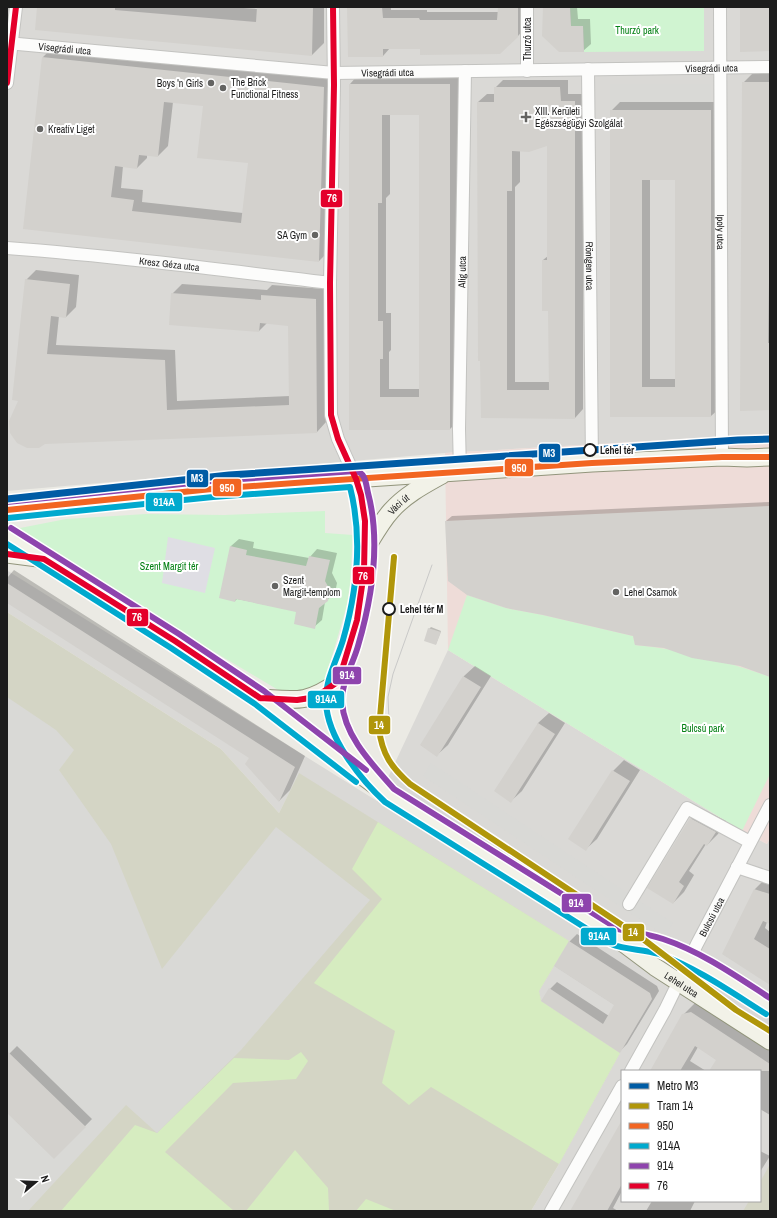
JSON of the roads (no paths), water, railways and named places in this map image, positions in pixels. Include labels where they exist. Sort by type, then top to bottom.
[{"type":"main road","name":"Váci út","points":[[7,510],[212,489],[592,463],[722,457],[770,457]]},
{"type":"main road","name":"Váci út","points":[[365,550],[386,518],[396,506],[413,492],[453,473]]},
{"type":"main road","points":[[356,479],[364,510],[365,550],[362,592],[357,620],[341,673],[336,682],[334,702],[337,716],[349,746],[361,764],[389,795]]},
{"type":"main road","name":"Lehel utca","points":[[7,535],[175,641],[260,698],[389,795],[614,937],[678,982],[770,1041]]},
{"type":"main road","points":[[7,554],[44,559]]},
{"type":"main road","points":[[260,698],[298,700],[310,698],[323,692],[336,682]]},
{"type":"main road","name":"Lehel utca","points":[[614,937],[654,944],[690,959],[770,1007]]},
{"type":"street","points":[[7,83],[9,43],[16,7]]},
{"type":"street","points":[[333,7],[334,73],[330,283],[331,415],[338,439],[356,479]]},
{"type":"street","name":"Thurzó utca","points":[[527,7],[527,71]]},
{"type":"street","name":"Ipoly utca","points":[[720,7],[722,457]]},
{"type":"street","name":"Visegrádi utca","points":[[9,43],[334,73],[770,67]]},
{"type":"street","name":"Röntgen utca","points":[[588,69],[592,463]]},
{"type":"street","name":"Alig utca","points":[[453,473],[459,429],[465,71]]},
{"type":"street","name":"Kresz Géza utca","points":[[7,248],[52,251],[173,264],[330,283]]},
{"type":"street","name":"Bulcsú utca","points":[[632,1070],[665,1010],[770,805]]},
{"type":"street","points":[[629,904],[687,808],[750,842]]},
{"type":"street","points":[[737,868],[770,878]]},
{"type":"street","points":[[551,1211],[621,1088]]},
{"type":"tram line","name":"14","points":[[394,557],[379,729],[382,746],[388,760],[410,784],[643,939],[736,1010],[770,1031]]},
{"type":"tram line","points":[[389,720],[388,697],[393,674],[432,565]]},
{"type":"metro line","name":"M3","points":[[7,499],[229,475],[770,439]]},
{"type":"place","name":"Boys 'n Girls","points":[[211,83]]},
{"type":"place","name":"The Brick Functional Fitness","points":[[223,88]]},
{"type":"place","name":"XIII. Kerületi Egészségügyi Szolgálat","points":[[526,117]]},
{"type":"place","name":"Kreatív Liget","points":[[40,129]]},
{"type":"place","name":"SA Gym","points":[[315,235]]},
{"type":"place","name":"Lehel tér","points":[[590,450]]},
{"type":"place","name":"Szent Margit-templom","points":[[275,586]]},
{"type":"place","name":"Lehel Csarnok","points":[[616,592]]},
{"type":"place","name":"Lehel tér M","points":[[389,609]]},
{"type":"park label","name":"Thurzó park","points":[[637,30]]},
{"type":"park label","name":"Szent Margit tér","points":[[169,566]]},
{"type":"park label","name":"Bulcsú park","points":[[703,728]]}]
